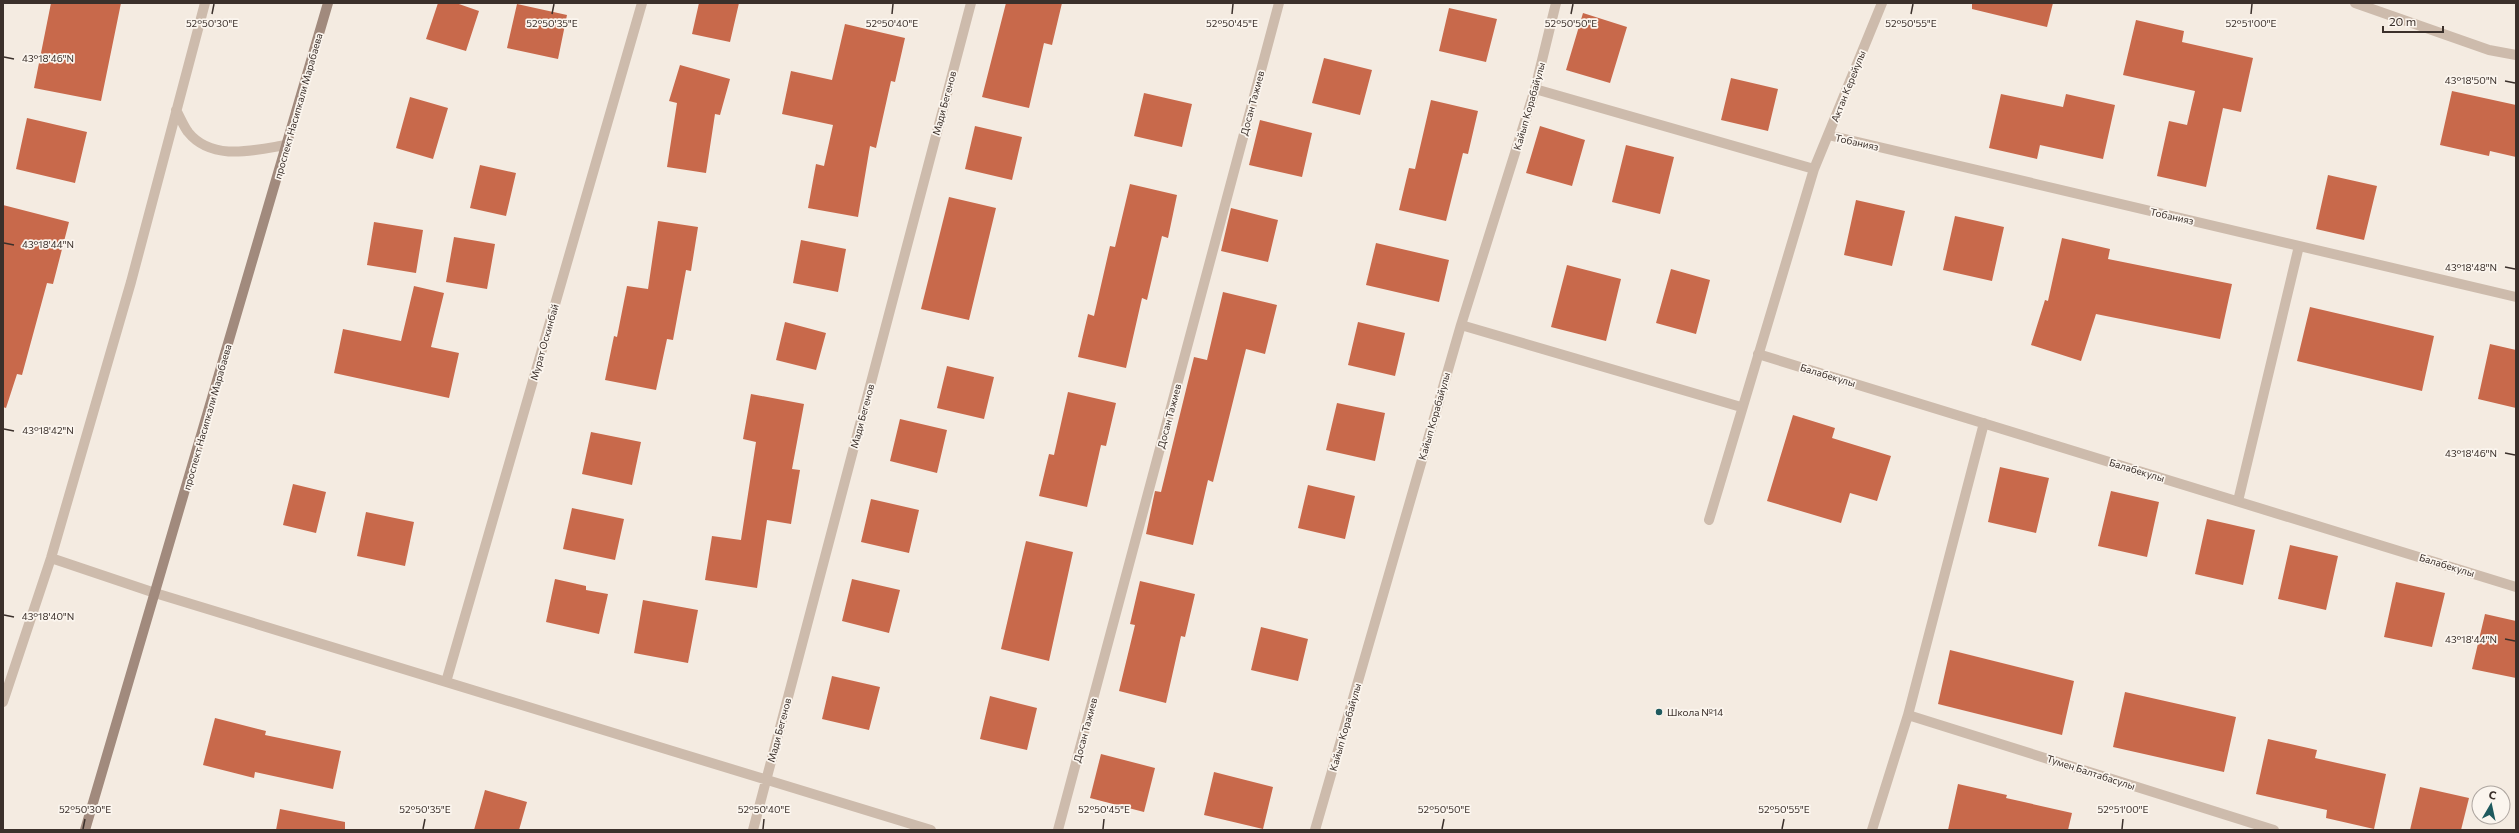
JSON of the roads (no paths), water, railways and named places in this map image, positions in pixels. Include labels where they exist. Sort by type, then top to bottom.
[{"type":"main road","name":"проспект Насипкали Марабаева","points":[[85,830],[328,3]]},
{"type":"street","points":[[3,702],[51,558],[131,282],[205,3]]},
{"type":"street","name":"Мурат Оскинбай","points":[[446,682],[642,3]]},
{"type":"street","name":"Мади Бегенов","points":[[753,830],[971,3]]},
{"type":"street","name":"Досан Тажиев","points":[[1058,830],[1279,3]]},
{"type":"street","name":"Кайып Корабайулы","points":[[1315,830],[1461,325],[1535,90],[1556,3]]},
{"type":"street","name":"Актан Керейулы","points":[[1708,520],[1814,169],[1882,3]]},
{"type":"street","points":[[2354,3],[2490,50],[2516,55]]},
{"type":"street","points":[[1535,90],[1814,169]]},
{"type":"street","points":[[176,110],[188,132],[204,144],[220,151],[253,151],[286,144]]},
{"type":"street","name":"Тобанияз","points":[[1828,135],[2516,297]]},
{"type":"street","points":[[2238,501],[2299,246]]},
{"type":"street","points":[[1461,325],[1741,408]]},
{"type":"street","name":"Балабекулы","points":[[1758,354],[2516,587]]},
{"type":"street","points":[[1872,830],[1908,715],[1984,423]]},
{"type":"street","points":[[51,558],[155,593],[931,830]]},
{"type":"street","name":"Тумен Балтабасулы","points":[[1908,715],[2274,830]]},
{"type":"place","name":"Школа №14","points":[[1659,712]]}]
